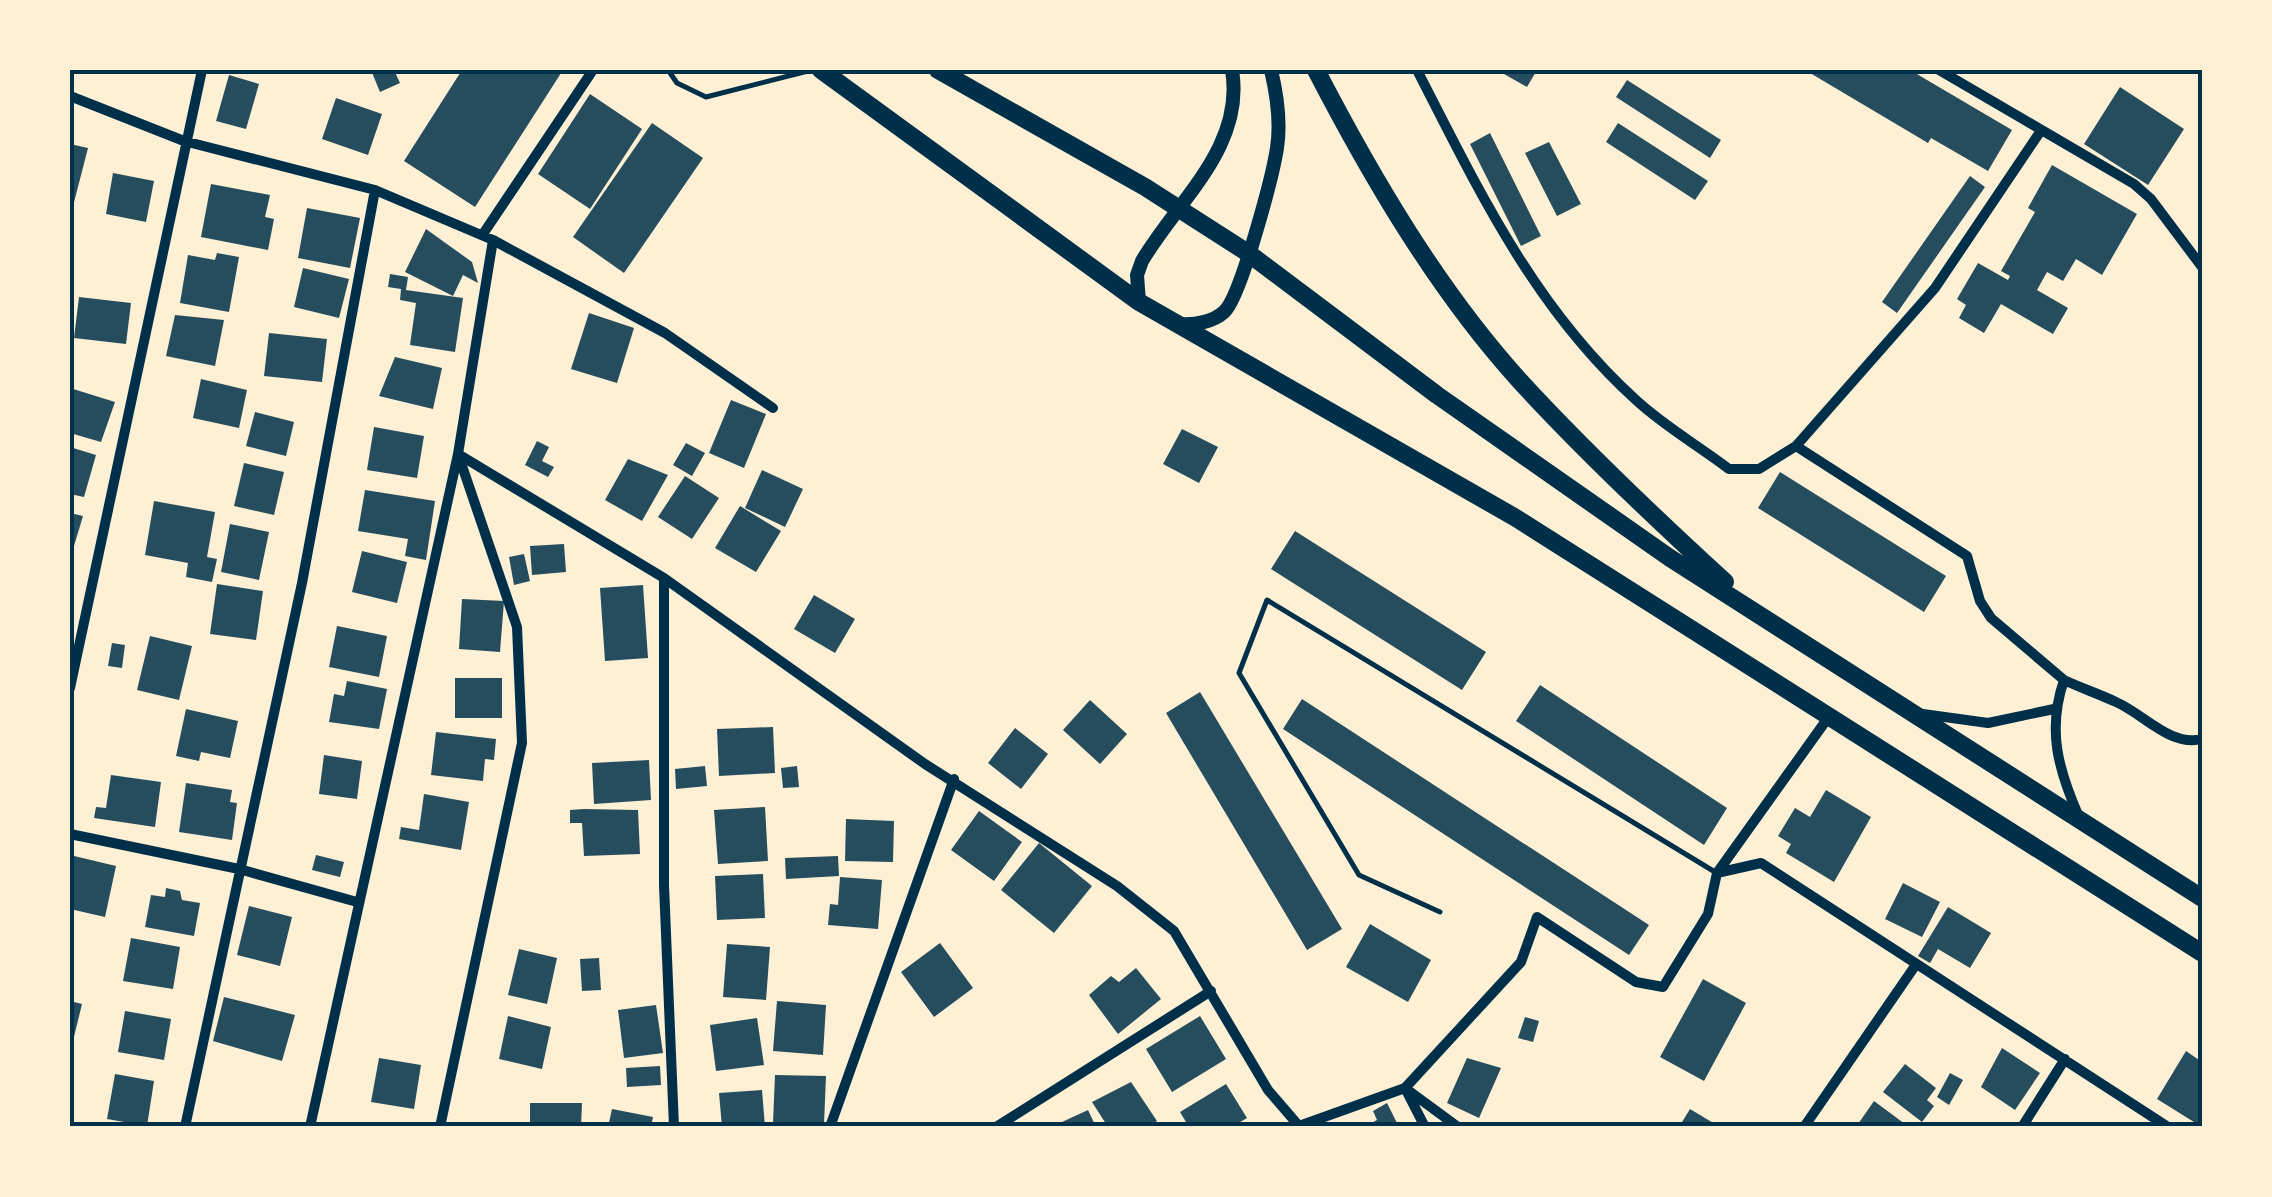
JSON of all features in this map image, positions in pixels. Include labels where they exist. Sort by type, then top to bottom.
[{"type":"highway","points":[[821,70],[1139,302],[1516,518],[2202,953]]},
{"type":"highway","points":[[938,70],[1177,207],[1248,253],[1437,395],[1670,558],[2202,898]]},
{"type":"highway","points":[[1316,70],[1396,212],[1518,378],[1606,470],[1759,613]]},
{"type":"main road","points":[[1139,302],[1137,275],[1142,261],[1225,139],[1234,112],[1232,70]]},
{"type":"main road","points":[[1174,324],[1205,322],[1224,312],[1234,298],[1277,146],[1278,113],[1271,70]]},
{"type":"street","points":[[70,688],[202,70]]},
{"type":"street","points":[[310,1127],[458,454],[488,237],[593,70]]},
{"type":"street","points":[[1417,70],[1507,245],[1598,362],[1638,402],[1729,469],[1759,469],[1796,446],[1934,288],[2040,132]]},
{"type":"street","points":[[1938,70],[2134,184],[2150,198],[2202,267]]},
{"type":"street","points":[[70,96],[184,141],[375,190],[488,237],[665,332],[772,408]]},
{"type":"street","points":[[185,1127],[302,583],[375,190]]},
{"type":"street","points":[[1796,446],[1968,556],[1980,601],[1991,618],[2064,680],[2118,702],[2174,737],[2189,742],[2202,739]]},
{"type":"street","points":[[458,454],[664,578],[925,764],[1117,886],[1174,930],[1268,1090],[1299,1126],[1405,1088],[1521,962],[1537,917],[1636,982],[1663,987],[1708,914],[1717,873],[1830,715]]},
{"type":"street","points":[[440,1127],[522,743],[518,627],[458,454]]},
{"type":"street","points":[[664,578],[664,885],[674,1127]]},
{"type":"street","points":[[2064,680],[2054,709],[2053,737],[2059,767],[2080,819]]},
{"type":"street","points":[[1914,712],[1958,722],[1988,723],[2054,709]]},
{"type":"street","points":[[830,1127],[954,779]]},
{"type":"street","points":[[70,834],[240,869],[357,902]]},
{"type":"street","points":[[1717,873],[1761,863],[2168,1127]]},
{"type":"street","points":[[1804,1127],[1915,966]]},
{"type":"street","points":[[996,1127],[1211,991]]},
{"type":"street","points":[[2022,1127],[2066,1059]]},
{"type":"street","points":[[1405,1088],[1424,1127]]},
{"type":"street","points":[[1405,1088],[1458,1127]]},
{"type":"lane","points":[[668,70],[676,83],[706,97],[812,70]]},
{"type":"lane","points":[[1440,912],[1358,875],[1239,673],[1266,600],[1717,873]]},
{"type":"building","points":[[371,70],[394,70],[400,83],[380,92]]},
{"type":"building","points":[[462,70],[563,70],[475,207],[404,161]]},
{"type":"building","points":[[1497,70],[1537,70],[1527,87]]},
{"type":"building","points":[[1805,70],[1910,70],[2012,130],[1988,171],[1931,138],[1928,143]]},
{"type":"building","points":[[229,75],[259,84],[246,129],[216,121]]},
{"type":"building","points":[[1627,80],[1721,140],[1710,158],[1616,97]]},
{"type":"building","points":[[2120,87],[2184,129],[2148,185],[2084,144]]},
{"type":"building","points":[[590,94],[642,129],[590,209],[538,174]]},
{"type":"building","points":[[336,98],[382,114],[368,155],[322,139]]},
{"type":"building","points":[[652,123],[703,158],[624,273],[573,237]]},
{"type":"building","points":[[1618,123],[1708,181],[1695,200],[1606,142]]},
{"type":"building","points":[[1490,133],[1541,236],[1521,246],[1470,144]]},
{"type":"building","points":[[1549,142],[1581,204],[1557,216],[1525,153]]},
{"type":"building","points":[[70,144],[88,148],[71,214],[70,214]]},
{"type":"building","points":[[2052,165],[2137,214],[2102,275],[2076,259],[2063,281],[2047,272],[2037,290],[2068,308],[2053,334],[2001,304],[1984,333],[1959,318],[1966,305],[1957,299],[1978,263],[2008,280],[2010,276],[2001,271],[2035,212],[2028,208]]},
{"type":"building","points":[[113,173],[154,181],[146,222],[106,214]]},
{"type":"building","points":[[1970,176],[1985,187],[1897,313],[1882,302]]},
{"type":"building","points":[[211,184],[270,195],[265,217],[274,219],[268,250],[201,237]]},
{"type":"building","points":[[307,208],[360,218],[350,268],[298,258]]},
{"type":"building","points":[[426,229],[472,262],[478,283],[463,275],[453,296],[405,272]]},
{"type":"building","points":[[217,253],[239,257],[229,312],[180,303],[188,255],[215,260]]},
{"type":"building","points":[[303,268],[349,279],[339,318],[294,307]]},
{"type":"building","points":[[390,274],[408,277],[406,290],[463,298],[455,352],[410,345],[416,303],[400,300],[401,289],[388,287]]},
{"type":"building","points":[[79,297],[131,303],[126,344],[74,338]]},
{"type":"building","points":[[589,313],[634,328],[617,383],[571,369]]},
{"type":"building","points":[[175,315],[224,320],[215,366],[166,356]]},
{"type":"building","points":[[269,333],[327,339],[322,382],[264,376]]},
{"type":"building","points":[[395,357],[442,368],[433,409],[379,396]]},
{"type":"building","points":[[201,379],[247,390],[239,428],[193,418]]},
{"type":"building","points":[[70,388],[115,402],[101,442],[70,433]]},
{"type":"building","points":[[731,400],[766,414],[744,468],[709,453]]},
{"type":"building","points":[[255,412],[294,422],[286,456],[246,446]]},
{"type":"building","points":[[374,427],[424,436],[417,478],[367,470]]},
{"type":"building","points":[[1182,429],[1218,447],[1199,483],[1163,464]]},
{"type":"building","points":[[537,441],[549,447],[542,461],[554,467],[548,477],[525,465]]},
{"type":"building","points":[[686,443],[705,453],[692,476],[673,465]]},
{"type":"building","points":[[70,447],[96,455],[84,497],[70,494]]},
{"type":"building","points":[[628,459],[668,475],[642,521],[605,500]]},
{"type":"building","points":[[244,463],[284,472],[274,515],[234,506]]},
{"type":"building","points":[[762,470],[803,489],[785,527],[745,508]]},
{"type":"building","points":[[1780,472],[1946,576],[1924,612],[1758,508]]},
{"type":"building","points":[[685,476],[719,498],[692,539],[658,517]]},
{"type":"building","points":[[365,490],[435,501],[426,560],[405,556],[408,539],[358,531]]},
{"type":"building","points":[[154,501],[215,512],[207,557],[217,559],[212,582],[186,577],[188,563],[145,555]]},
{"type":"building","points":[[740,506],[781,531],[756,572],[715,548]]},
{"type":"building","points":[[70,513],[83,516],[71,556],[70,556]]},
{"type":"building","points":[[230,524],[269,532],[259,580],[221,572]]},
{"type":"building","points":[[1295,531],[1486,652],[1462,690],[1271,569]]},
{"type":"building","points":[[564,544],[566,572],[532,575],[530,546]]},
{"type":"building","points":[[362,551],[407,562],[397,603],[352,592]]},
{"type":"building","points":[[524,554],[530,581],[514,585],[509,557]]},
{"type":"building","points":[[217,584],[263,591],[256,640],[210,634]]},
{"type":"building","points":[[643,585],[648,658],[605,661],[600,588]]},
{"type":"building","points":[[814,595],[855,619],[835,653],[794,629]]},
{"type":"building","points":[[462,599],[504,601],[500,652],[459,649]]},
{"type":"building","points":[[337,626],[387,636],[379,677],[329,667]]},
{"type":"building","points":[[150,636],[192,646],[179,700],[137,690]]},
{"type":"building","points":[[112,643],[125,645],[122,668],[108,666]]},
{"type":"building","points":[[455,678],[502,678],[502,718],[455,718]]},
{"type":"building","points":[[347,681],[387,689],[379,729],[329,722],[334,694],[344,696]]},
{"type":"building","points":[[1540,685],[1727,808],[1704,845],[1516,721]]},
{"type":"building","points":[[1200,692],[1342,929],[1307,950],[1166,713]]},
{"type":"building","points":[[1302,699],[1649,925],[1629,955],[1283,729]]},
{"type":"building","points":[[1090,700],[1127,734],[1100,764],[1063,730]]},
{"type":"building","points":[[186,709],[238,721],[230,758],[201,752],[199,761],[176,756]]},
{"type":"building","points":[[773,727],[775,773],[719,776],[717,729]]},
{"type":"building","points":[[1015,728],[1048,754],[1021,789],[988,763]]},
{"type":"building","points":[[436,732],[496,739],[494,760],[485,759],[483,781],[431,775]]},
{"type":"building","points":[[324,755],[362,761],[357,799],[319,794]]},
{"type":"building","points":[[649,760],[651,800],[594,804],[592,763]]},
{"type":"building","points":[[705,766],[707,786],[676,789],[675,769]]},
{"type":"building","points":[[797,766],[799,787],[783,788],[781,768]]},
{"type":"building","points":[[111,775],[161,782],[155,827],[94,818],[96,807],[106,808]]},
{"type":"building","points":[[186,783],[232,790],[230,802],[237,803],[232,840],[179,832]]},
{"type":"building","points":[[1826,790],[1871,817],[1834,882],[1786,853],[1791,844],[1778,836],[1795,808],[1810,817]]},
{"type":"building","points":[[424,794],[469,802],[461,850],[399,839],[401,827],[419,830]]},
{"type":"building","points":[[765,807],[768,861],[718,864],[714,810]]},
{"type":"building","points":[[570,810],[638,810],[640,854],[584,856],[582,823],[570,823]]},
{"type":"building","points":[[979,811],[1022,842],[994,881],[951,850]]},
{"type":"building","points":[[846,819],[894,821],[893,862],[845,861]]},
{"type":"building","points":[[1039,843],[1092,886],[1054,933],[1001,890]]},
{"type":"building","points":[[70,855],[116,866],[105,917],[70,909]]},
{"type":"building","points":[[316,855],[344,862],[340,877],[312,870]]},
{"type":"building","points":[[838,856],[839,876],[786,879],[785,858]]},
{"type":"building","points":[[763,874],[765,918],[717,920],[715,876]]},
{"type":"building","points":[[840,877],[882,880],[878,929],[828,925],[830,904],[838,905]]},
{"type":"building","points":[[1903,883],[1940,902],[1922,937],[1885,919]]},
{"type":"building","points":[[166,888],[180,891],[182,900],[200,903],[194,936],[145,927],[151,895],[165,897]]},
{"type":"building","points":[[249,906],[292,917],[280,966],[237,955]]},
{"type":"building","points":[[1948,907],[1991,933],[1970,968],[1938,949],[1930,963],[1918,956]]},
{"type":"building","points":[[1370,924],[1431,960],[1408,1002],[1346,967]]},
{"type":"building","points":[[131,938],[180,947],[173,989],[123,981]]},
{"type":"building","points":[[940,943],[973,988],[934,1017],[901,972]]},
{"type":"building","points":[[727,944],[770,947],[766,1000],[723,997]]},
{"type":"building","points":[[519,949],[557,958],[547,1004],[508,995]]},
{"type":"building","points":[[599,958],[601,990],[582,991],[580,959]]},
{"type":"building","points":[[1136,968],[1161,999],[1118,1034],[1089,995],[1111,976],[1119,982]]},
{"type":"building","points":[[1703,979],[1746,1003],[1704,1081],[1660,1057]]},
{"type":"building","points":[[224,997],[295,1015],[282,1061],[213,1041]]},
{"type":"building","points":[[70,1001],[82,1004],[71,1049],[70,1048]]},
{"type":"building","points":[[777,1001],[826,1005],[823,1055],[773,1051]]},
{"type":"building","points":[[656,1005],[663,1053],[624,1058],[618,1010]]},
{"type":"building","points":[[125,1011],[171,1019],[164,1060],[118,1052]]},
{"type":"building","points":[[508,1016],[551,1027],[542,1069],[499,1059]]},
{"type":"building","points":[[1200,1016],[1226,1059],[1172,1092],[1146,1049]]},
{"type":"building","points":[[1525,1017],[1539,1021],[1533,1042],[1518,1038]]},
{"type":"building","points":[[757,1018],[764,1065],[716,1071],[710,1025]]},
{"type":"building","points":[[2002,1048],[2040,1073],[2015,1110],[1981,1087]]},
{"type":"building","points":[[2186,1051],[2202,1062],[2202,1127],[2157,1099]]},
{"type":"building","points":[[379,1058],[421,1065],[414,1109],[371,1102]]},
{"type":"building","points":[[1467,1058],[1501,1068],[1479,1118],[1447,1103]]},
{"type":"building","points":[[1905,1064],[1936,1088],[1927,1100],[1934,1106],[1922,1122],[1883,1092]]},
{"type":"building","points":[[660,1066],[661,1085],[627,1087],[626,1068]]},
{"type":"building","points":[[1950,1073],[1963,1080],[1949,1105],[1937,1097]]},
{"type":"building","points":[[115,1074],[154,1081],[147,1126],[107,1119]]},
{"type":"building","points":[[775,1075],[826,1076],[824,1124],[773,1123]]},
{"type":"building","points":[[1131,1082],[1157,1121],[1148,1127],[1108,1127],[1092,1102]]},
{"type":"building","points":[[1226,1084],[1247,1118],[1232,1127],[1189,1127],[1180,1112]]},
{"type":"building","points":[[762,1090],[765,1127],[722,1127],[719,1093]]},
{"type":"building","points":[[1874,1101],[1909,1127],[1856,1127]]},
{"type":"building","points":[[530,1103],[582,1103],[581,1127],[530,1127]]},
{"type":"building","points":[[1387,1103],[1398,1125],[1364,1127],[1377,1120],[1373,1111]]},
{"type":"building","points":[[612,1109],[653,1117],[651,1127],[608,1127]]},
{"type":"building","points":[[1690,1109],[1720,1127],[1679,1127]]},
{"type":"building","points":[[1088,1110],[1096,1127],[1051,1127]]}]
